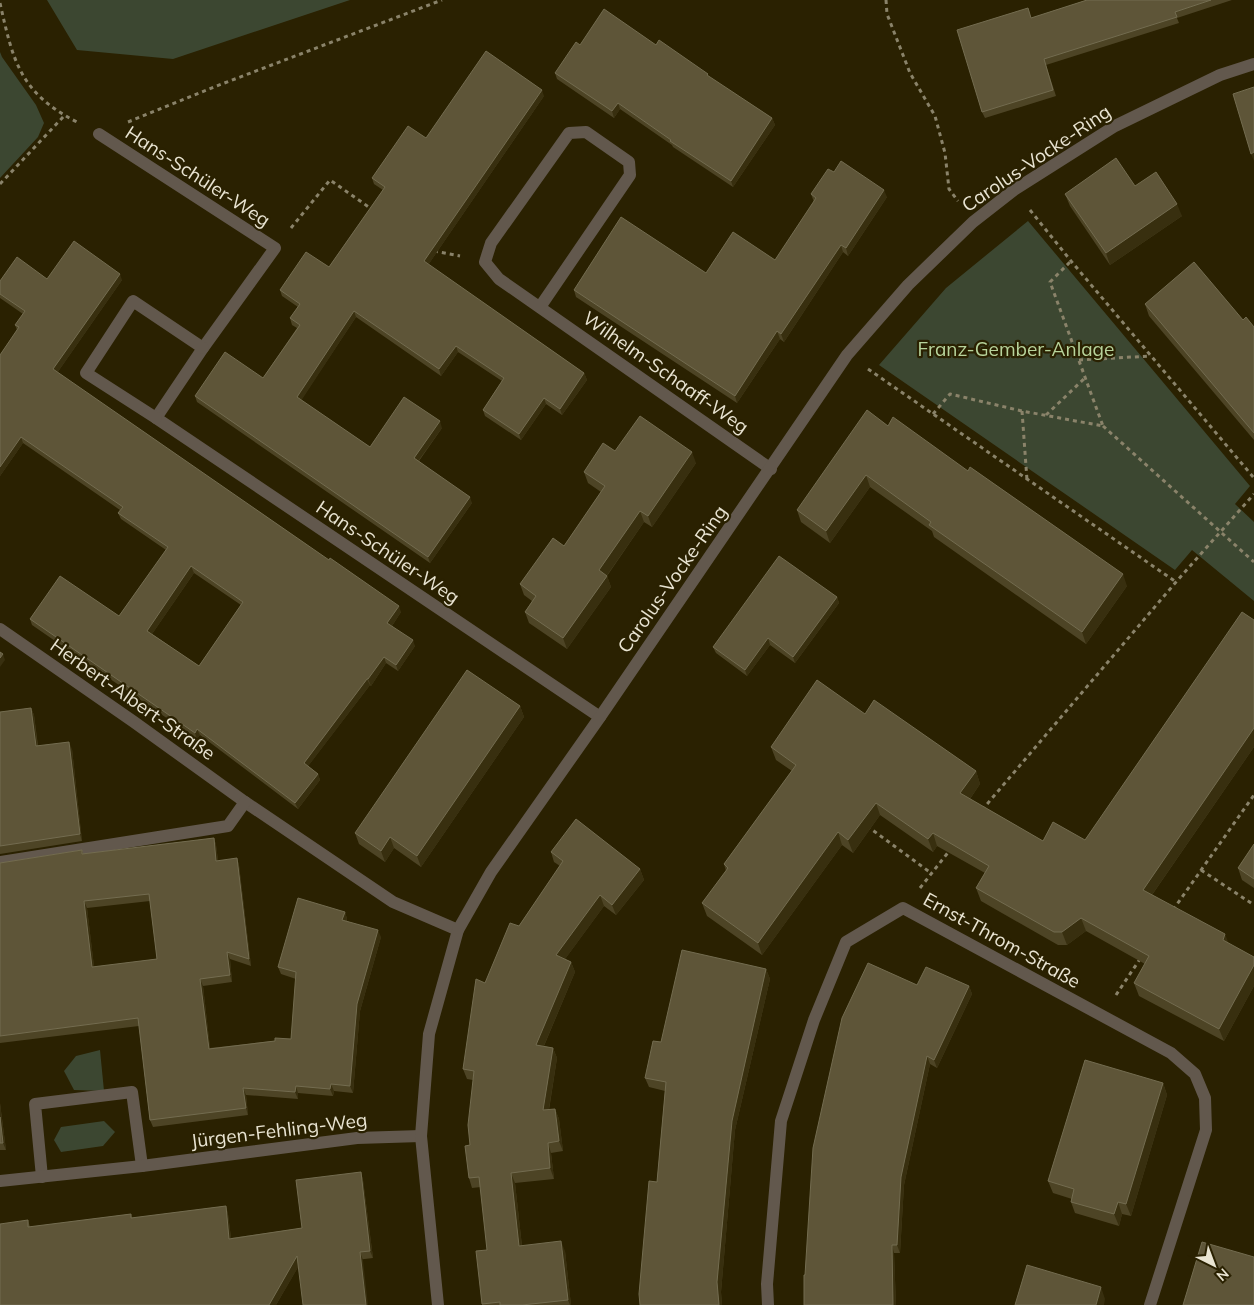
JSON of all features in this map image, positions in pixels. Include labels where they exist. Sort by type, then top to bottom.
[{"type":"street","name":"Carolus-Vocke-Ring","points":[[438,1305],[421,1136],[429,1034],[458,930],[491,872],[600,717],[847,355],[908,286],[973,222],[1014,190],[1114,126],[1220,75],[1254,64]]},
{"type":"street","points":[[485,262],[491,243],[569,133],[586,132],[629,162],[630,175],[540,307]]},
{"type":"street","name":"Hans-Schüler-Weg","points":[[98,134],[276,248],[203,348],[156,418]]},
{"type":"street","name":"Wilhelm-Schaaff-Weg","points":[[485,262],[500,278],[770,469]]},
{"type":"street","name":"Hans-Schüler-Weg","points":[[203,348],[133,301],[86,373],[156,418],[600,717]]},
{"type":"street","name":"Herbert-Albert-Straße","points":[[0,629],[245,802],[394,902],[458,930]]},
{"type":"street","points":[[0,862],[228,826],[245,802]]},
{"type":"street","name":"Ernst-Throm-Straße","points":[[768,1305],[766,1284],[781,1121],[814,1020],[846,942],[904,908],[1171,1053],[1195,1074],[1205,1098],[1206,1130],[1150,1305]]},
{"type":"street","points":[[42,1177],[35,1104],[132,1092],[142,1166]]},
{"type":"street","name":"Jürgen-Fehling-Weg","points":[[0,1181],[142,1166],[357,1138],[421,1136]]},
{"type":"path","points":[[0,3],[8,39],[20,72],[41,99],[64,116],[98,134],[214,87],[442,0]]},
{"type":"path","points":[[886,0],[886,14],[910,73],[935,116],[945,153],[949,188],[973,222]]},
{"type":"path","points":[[0,184],[64,116]]},
{"type":"path","points":[[276,248],[330,180],[379,214]]},
{"type":"path","points":[[1014,190],[1071,261],[1254,478]]},
{"type":"path","points":[[426,246],[434,251],[485,262]]},
{"type":"path","points":[[1071,261],[1050,282],[1103,426],[1254,562]]},
{"type":"path","points":[[847,355],[1176,582]]},
{"type":"path","points":[[1079,360],[1152,356]]},
{"type":"path","points":[[1046,415],[1086,378]]},
{"type":"path","points":[[933,414],[950,394],[1022,411],[1103,426]]},
{"type":"path","points":[[1022,411],[1028,480]]},
{"type":"path","points":[[978,815],[1176,582],[1254,494]]},
{"type":"path","points":[[1173,910],[1254,795]]},
{"type":"path","points":[[863,823],[931,873]]},
{"type":"path","points":[[904,908],[954,844]]},
{"type":"path","points":[[1201,870],[1254,905]]},
{"type":"path","points":[[1102,1016],[1145,951]]},
{"type":"green space","points":[[47,0],[350,0],[173,59],[77,50]]},
{"type":"green space","points":[[0,52],[36,105],[44,123],[38,137],[0,178]]},
{"type":"green space","name":"Franz-Gember-Anlage","points":[[1028,221],[1250,486],[1235,504],[1254,522],[1254,601],[1192,550],[1175,570],[879,365],[946,288]]},
{"type":"green space","points":[[100,1050],[104,1091],[74,1090],[64,1071],[76,1056]]},
{"type":"green space","points":[[104,1121],[115,1132],[103,1146],[61,1152],[54,1140],[61,1127]]},
{"type":"building","points":[[1087,0],[1211,0],[1175,12],[1177,17],[1044,59],[1053,90],[982,112],[957,30],[1028,8],[1031,18]]},
{"type":"building","points":[[604,9],[656,45],[659,40],[707,75],[772,118],[731,181],[670,141],[618,103],[612,111],[555,73],[576,42],[580,45]]},
{"type":"building","points":[[486,51],[542,90],[424,261],[584,373],[560,409],[544,398],[519,434],[483,410],[504,378],[456,346],[439,369],[354,311],[297,397],[370,447],[404,397],[440,421],[414,458],[470,497],[428,557],[195,396],[225,352],[263,378],[300,325],[290,318],[300,304],[280,290],[306,252],[329,267],[385,187],[372,178],[408,126],[426,138]]},
{"type":"building","points":[[1254,87],[1254,152],[1251,154],[1233,94]]},
{"type":"building","points":[[1116,158],[1135,186],[1156,172],[1177,204],[1106,253],[1065,194]]},
{"type":"building","points":[[841,161],[884,190],[846,248],[841,245],[781,334],[777,331],[735,396],[574,290],[621,217],[706,273],[733,232],[775,260],[816,198],[811,194],[828,169],[834,172]]},
{"type":"building","points":[[74,241],[120,274],[53,369],[329,560],[330,558],[399,606],[387,623],[413,640],[396,665],[384,657],[304,763],[318,774],[295,803],[197,729],[195,733],[30,619],[60,576],[119,616],[168,547],[118,513],[123,507],[21,437],[0,467],[0,355],[19,327],[15,325],[25,311],[0,294],[0,281],[17,257],[47,279]],"holes":[[[191,566],[243,602],[199,666],[147,631]]]},
{"type":"building","points":[[1194,262],[1243,320],[1246,317],[1254,327],[1254,433],[1145,304]]},
{"type":"building","points":[[867,410],[888,426],[893,417],[968,471],[970,467],[1123,574],[1082,632],[929,525],[931,522],[866,475],[826,531],[797,510]]},
{"type":"building","points":[[640,416],[692,452],[648,516],[640,511],[599,570],[607,576],[563,638],[525,612],[536,596],[520,584],[553,538],[564,546],[605,486],[584,472],[603,443],[615,451]]},
{"type":"building","points":[[779,556],[837,597],[793,657],[768,638],[745,670],[713,647]]},
{"type":"building","points":[[1242,612],[1254,620],[1254,728],[1143,890],[1225,934],[1223,940],[1254,957],[1254,965],[1219,1029],[1134,983],[1149,956],[1081,918],[1062,932],[1054,932],[976,888],[989,866],[933,833],[928,839],[876,803],[848,840],[838,832],[758,943],[702,903],[728,868],[724,864],[796,765],[771,747],[817,680],[865,714],[874,700],[976,771],[960,793],[1043,841],[1053,822],[1085,840]]},
{"type":"building","points":[[467,670],[520,706],[417,856],[390,837],[381,851],[355,833]]},
{"type":"building","points":[[31,708],[36,746],[69,742],[80,834],[0,846],[0,712]]},
{"type":"building","points":[[576,819],[640,869],[612,905],[600,895],[556,955],[571,962],[536,1045],[553,1048],[543,1110],[555,1109],[559,1141],[548,1143],[550,1168],[511,1173],[519,1246],[561,1241],[568,1300],[522,1305],[500,1305],[500,1302],[482,1304],[476,1251],[487,1250],[479,1177],[469,1178],[465,1146],[470,1145],[468,1125],[474,1071],[463,1069],[476,979],[485,983],[510,923],[519,926],[563,861],[551,852]]},
{"type":"building","points":[[214,838],[216,861],[237,858],[249,959],[227,952],[230,975],[200,979],[209,1049],[275,1041],[275,1038],[291,1039],[296,972],[278,967],[298,898],[345,912],[342,920],[378,930],[357,1004],[350,1086],[331,1084],[330,1089],[296,1086],[295,1092],[243,1088],[246,1108],[150,1120],[138,1018],[0,1036],[0,863],[82,850],[82,854]],"holes":[[[149,894],[157,959],[92,967],[84,901]]]},
{"type":"building","points":[[1254,844],[1254,879],[1238,868]]},
{"type":"building","points":[[682,950],[766,969],[732,1121],[717,1282],[719,1305],[640,1305],[639,1294],[649,1181],[657,1182],[666,1082],[645,1078],[653,1041],[661,1042]]},
{"type":"building","points":[[868,963],[917,985],[926,967],[969,986],[934,1060],[927,1056],[901,1177],[897,1245],[892,1245],[893,1305],[804,1305],[804,1275],[813,1148],[842,1018]]},
{"type":"building","points":[[1085,1060],[1163,1083],[1126,1204],[1118,1202],[1114,1214],[1071,1202],[1074,1189],[1048,1181]]},
{"type":"building","points":[[0,1117],[3,1143],[0,1143]]},
{"type":"building","points":[[361,1172],[370,1251],[360,1252],[366,1305],[303,1305],[297,1256],[269,1305],[0,1305],[0,1224],[28,1220],[28,1227],[131,1214],[131,1218],[226,1206],[229,1239],[302,1228],[296,1180]]},
{"type":"building","points":[[1202,1242],[1254,1257],[1254,1305],[1183,1305]]},
{"type":"building","points":[[1027,1265],[1101,1287],[1096,1305],[1015,1305]]}]
